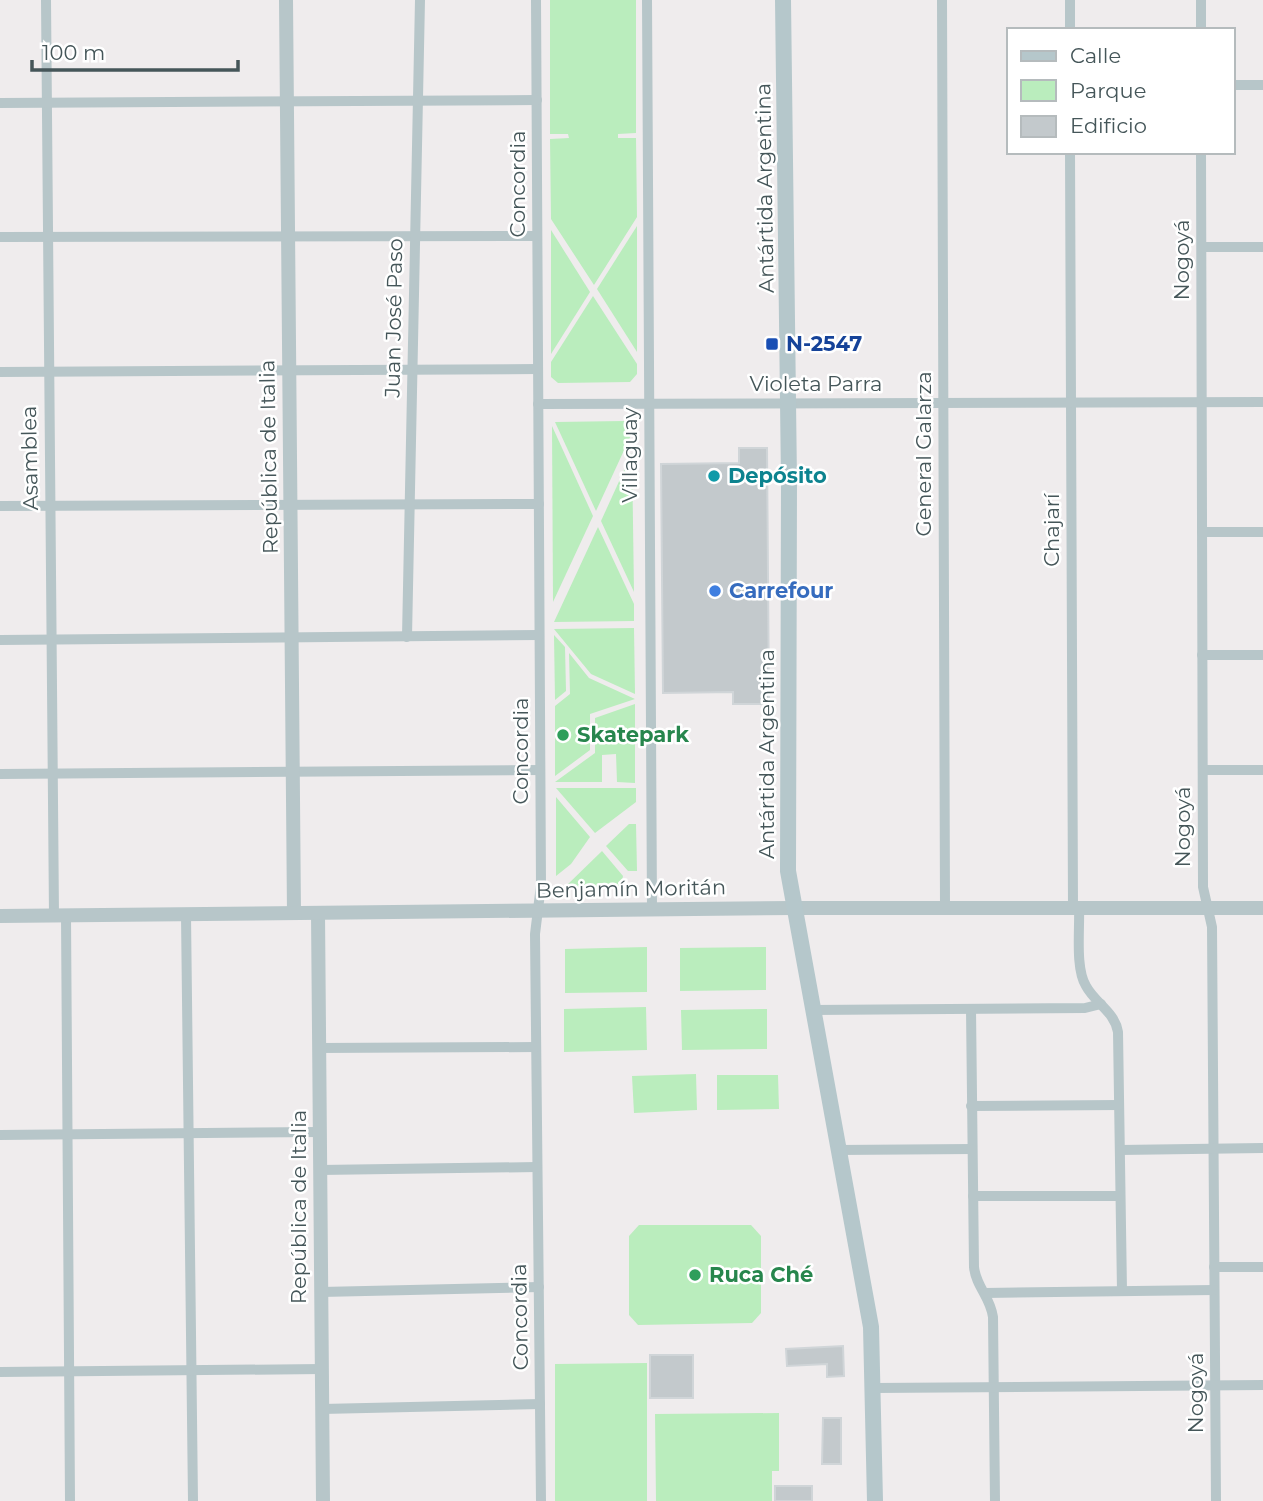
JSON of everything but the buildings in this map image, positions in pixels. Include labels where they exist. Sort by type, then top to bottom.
[{"type":"main road","name":"Antártida Argentina","points":[[783,0],[789,404],[787,857],[793,908],[871,1327],[875,1501]]},
{"type":"street","name":"Asamblea","points":[[46,0],[52,774],[67,1135],[71,1501]]},
{"type":"street","name":"República de Italia","points":[[286,0],[294,914]]},
{"type":"street","name":"Juan José Paso","points":[[407,637],[420,0]]},
{"type":"street","name":"Concordia","points":[[536,0],[541,892],[535,928],[541,1501]]},
{"type":"street","name":"Villaguay","points":[[646,0],[652,910]]},
{"type":"street","name":"General Galarza","points":[[942,0],[945,908]]},
{"type":"street","points":[[1070,0],[1070,28]]},
{"type":"street","points":[[1201,0],[1201,28]]},
{"type":"street","points":[[1235,85],[1263,85]]},
{"type":"street","points":[[0,103],[537,100]]},
{"type":"street","name":"Chajarí","points":[[1070,154],[1076,908],[1081,976],[1086,988],[1117,1026],[1122,1291]]},
{"type":"street","name":"Nogoyá","points":[[1201,154],[1203,887],[1212,927],[1216,1501]]},
{"type":"street","points":[[0,237],[537,236]]},
{"type":"street","points":[[1202,247],[1263,247]]},
{"type":"street","points":[[0,372],[538,369]]},
{"type":"street","name":"Violeta Parra","points":[[538,404],[1263,402]]},
{"type":"street","points":[[0,506],[539,503]]},
{"type":"street","points":[[1202,533],[1263,532]]},
{"type":"street","points":[[0,640],[539,635]]},
{"type":"street","points":[[1202,654],[1263,654]]},
{"type":"street","points":[[0,774],[540,770]]},
{"type":"street","points":[[1203,770],[1263,770]]},
{"type":"street","name":"Benjamín Moritán","points":[[0,916],[793,908],[1263,908]]},
{"type":"street","name":"República de Italia","points":[[318,913],[323,1501]]},
{"type":"street","points":[[186,915],[193,1501]]},
{"type":"street","points":[[812,1010],[1080,1008],[1101,1004]]},
{"type":"street","points":[[971,1009],[974,1273],[989,1300],[993,1317],[995,1501]]},
{"type":"street","points":[[319,1048],[536,1047]]},
{"type":"street","points":[[971,1106],[1119,1104]]},
{"type":"street","points":[[0,1135],[320,1132]]},
{"type":"street","points":[[1120,1150],[1263,1148]]},
{"type":"street","points":[[838,1150],[972,1149]]},
{"type":"street","points":[[320,1170],[537,1167]]},
{"type":"street","points":[[972,1196],[1120,1196]]},
{"type":"street","points":[[1214,1267],[1263,1267]]},
{"type":"street","points":[[321,1292],[539,1287]]},
{"type":"street","points":[[985,1293],[1214,1290]]},
{"type":"street","points":[[0,1372],[322,1369]]},
{"type":"street","points":[[874,1388],[1263,1385]]},
{"type":"street","points":[[322,1409],[540,1404]]},
{"type":"green space","points":[[550,0],[636,0],[636,133],[618,134],[618,138],[636,138],[637,217],[594,285],[551,219],[550,139],[569,138],[568,134],[550,134]]},
{"type":"green space","points":[[637,226],[637,352],[597,289]]},
{"type":"green space","points":[[551,230],[590,292],[551,354]]},
{"type":"green space","points":[[593,296],[637,364],[637,374],[630,382],[558,383],[551,377],[551,362]]},
{"type":"green space","points":[[624,421],[632,428],[632,433],[596,511],[555,422]]},
{"type":"green space","points":[[552,426],[593,516],[553,602]]},
{"type":"green space","points":[[632,453],[634,592],[601,521]]},
{"type":"green space","points":[[598,527],[634,604],[634,621],[554,622]]},
{"type":"green space","points":[[634,628],[635,694],[591,674],[554,629]]},
{"type":"green space","points":[[554,635],[565,647],[566,691],[555,700]]},
{"type":"green space","points":[[569,653],[589,678],[635,699],[590,714],[590,750],[555,776],[555,706],[570,694]]},
{"type":"green space","points":[[635,704],[635,783],[617,782],[616,754],[602,755],[602,782],[555,782],[595,753],[595,718]]},
{"type":"green space","points":[[556,788],[636,788],[636,802],[595,833]]},
{"type":"green space","points":[[556,797],[590,837],[571,864],[556,876]]},
{"type":"green space","points":[[629,824],[636,824],[637,871],[628,871],[606,846]]},
{"type":"green space","points":[[602,851],[623,876],[621,887],[565,887]]},
{"type":"green space","points":[[647,947],[647,992],[565,993],[565,949]]},
{"type":"green space","points":[[766,947],[766,990],[680,991],[680,948]]},
{"type":"green space","points":[[646,1007],[647,1050],[564,1052],[564,1009]]},
{"type":"green space","points":[[767,1009],[767,1049],[682,1050],[681,1010]]},
{"type":"green space","points":[[696,1074],[697,1110],[634,1113],[632,1076]]},
{"type":"green space","points":[[717,1075],[778,1075],[779,1109],[717,1110]]},
{"type":"green space","name":"Ruca Ché","points":[[639,1225],[751,1225],[761,1236],[761,1313],[752,1323],[638,1325],[629,1315],[629,1236]]},
{"type":"green space","points":[[647,1363],[647,1501],[555,1501],[555,1364]]},
{"type":"green space","points":[[779,1413],[779,1471],[772,1471],[772,1501],[656,1501],[655,1414]]},
{"type":"place","name":"N-2547","points":[[772,344]]},
{"type":"place","name":"Depósito","points":[[714,476]]},
{"type":"place","name":"Carrefour","points":[[715,591]]},
{"type":"place","name":"Skatepark","points":[[563,735]]},
{"type":"place","name":"Ruca Ché","points":[[695,1275]]}]
